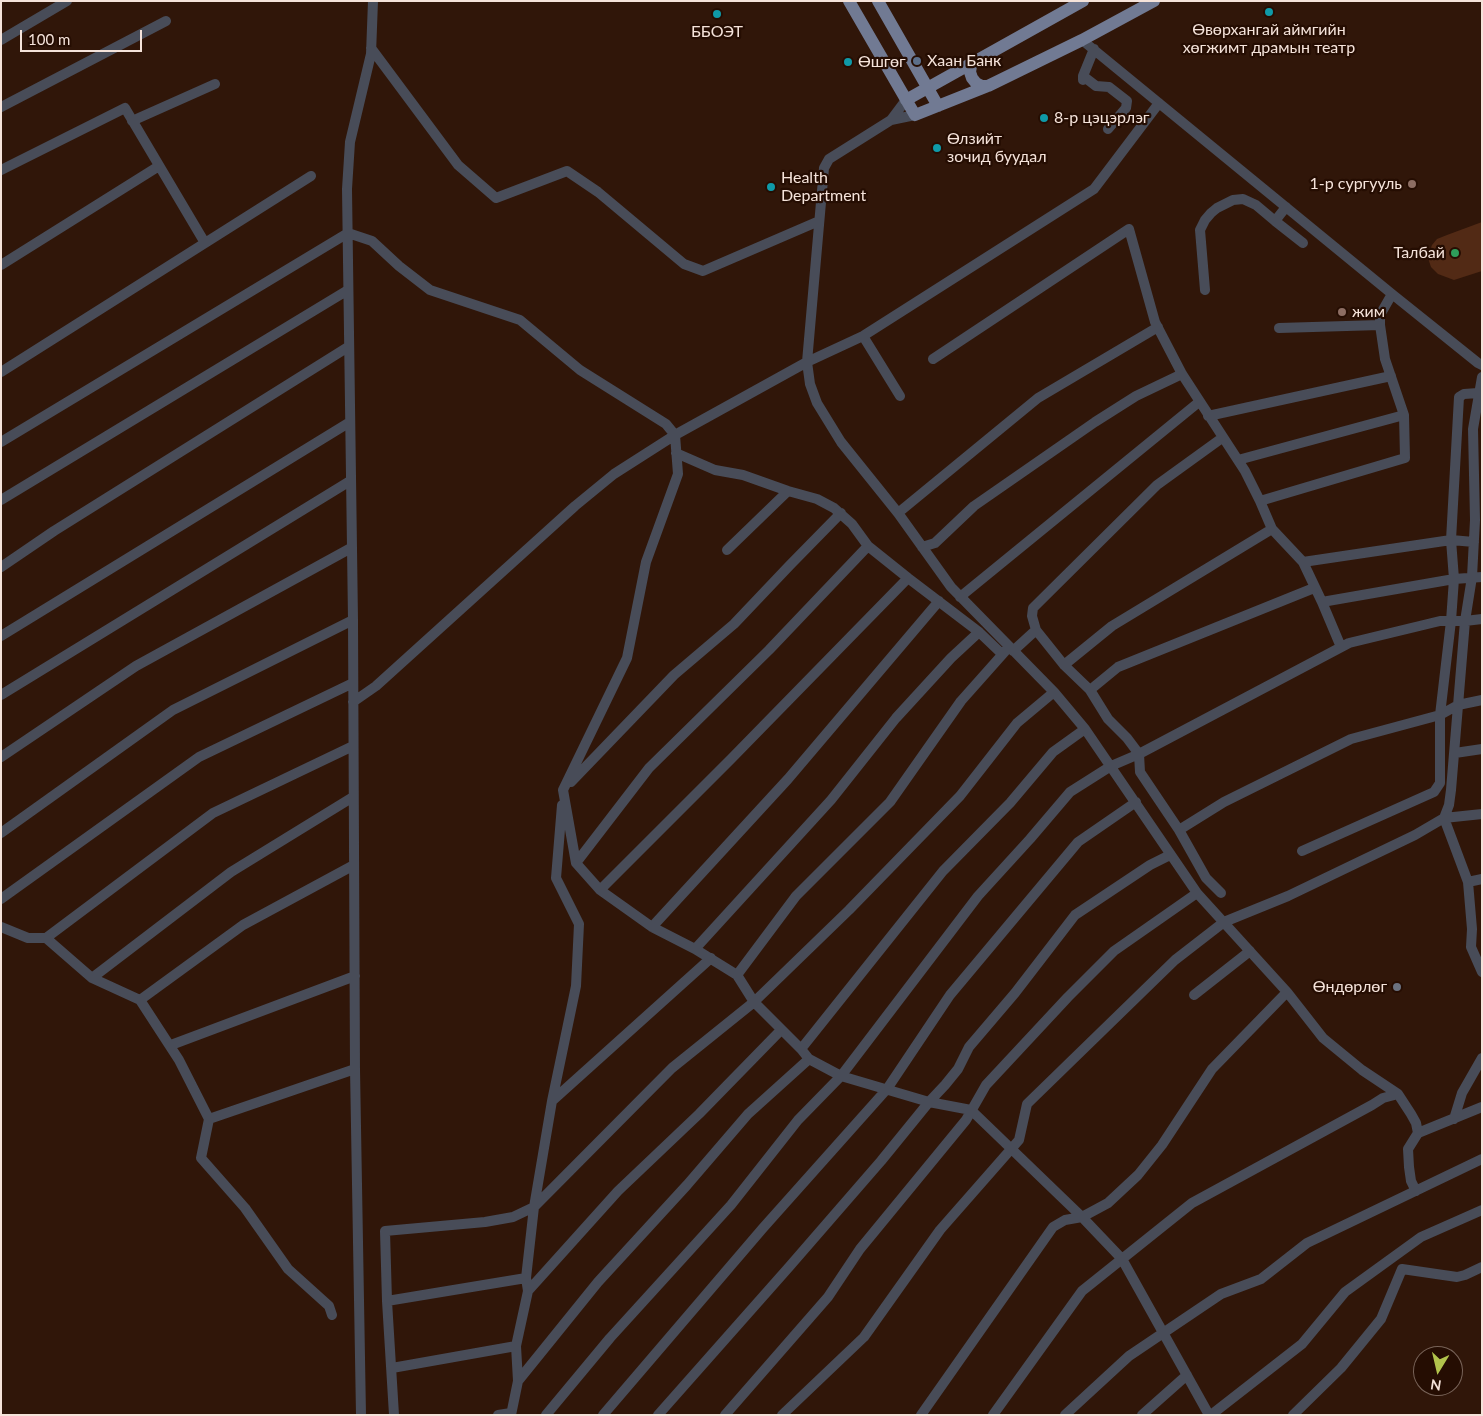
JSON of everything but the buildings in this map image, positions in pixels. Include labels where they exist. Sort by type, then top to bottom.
[{"type":"main road","points":[[849,1],[915,115],[988,86],[1082,40],[1154,1]]},
{"type":"main road","points":[[878,1],[938,106]]},
{"type":"main road","points":[[906,100],[1083,1]]},
{"type":"main road","points":[[974,61],[970,66],[972,78],[976,83],[988,86]]},
{"type":"street","points":[[1,40],[67,1]]},
{"type":"street","points":[[361,1415],[355,1069],[353,620],[347,189],[350,142],[371,48],[375,3]]},
{"type":"street","points":[[1,107],[166,21]]},
{"type":"street","points":[[1082,40],[1392,294],[1482,365]]},
{"type":"street","points":[[371,48],[458,165],[496,198],[567,171],[598,192],[684,264],[703,271],[819,221]]},
{"type":"street","points":[[1094,49],[1083,78],[1096,86],[1109,87],[1127,101],[1126,108],[1108,129]]},
{"type":"street","points":[[132,121],[215,84]]},
{"type":"street","points":[[891,120],[906,100]]},
{"type":"street","points":[[353,702],[376,686],[575,506],[614,474],[675,435],[807,362],[863,336],[1094,189],[1159,103]]},
{"type":"street","points":[[2,169],[125,108],[205,243]]},
{"type":"street","points":[[915,115],[891,120],[829,159],[824,168],[807,362],[810,384],[817,403],[841,442],[898,513],[960,597],[1008,651],[1054,692],[1085,729],[1197,893],[1287,992],[1323,1038],[1362,1070],[1398,1094],[1416,1123],[1418,1133]]},
{"type":"street","points":[[1,265],[159,166]]},
{"type":"street","points":[[1,372],[312,176]]},
{"type":"street","points":[[1205,290],[1200,230],[1211,213],[1233,200],[1244,199],[1256,206],[1303,243]]},
{"type":"street","points":[[1275,221],[1286,207]]},
{"type":"street","points":[[933,359],[1129,230],[1155,322],[1182,374],[1238,460],[1260,501],[1272,529],[1303,562],[1341,647]]},
{"type":"street","points":[[1,442],[272,277],[348,233],[372,241],[399,266],[430,290],[520,320],[580,370],[666,424],[675,435],[678,474],[646,562],[627,658],[563,790],[556,878],[579,924],[576,986],[552,1101],[534,1207],[526,1278],[528,1291],[516,1346],[518,1381],[511,1414],[498,1415]]},
{"type":"street","points":[[1,500],[348,290]]},
{"type":"street","points":[[1260,501],[1404,458],[1404,415],[1385,359],[1380,325],[1380,315],[1392,294]]},
{"type":"street","points":[[1279,328],[1380,325]]},
{"type":"street","points":[[898,513],[1038,398],[1158,327]]},
{"type":"street","points":[[863,336],[900,396]]},
{"type":"street","points":[[1,567],[54,531],[348,348]]},
{"type":"street","points":[[922,547],[935,543],[974,506],[1096,422],[1136,396],[1182,374]]},
{"type":"street","points":[[1208,416],[1391,376]]},
{"type":"street","points":[[1482,377],[1473,429],[1479,522],[1474,542],[1477,577],[1465,621],[1455,753],[1449,804],[1444,818],[1468,882],[1477,927],[1471,947],[1482,972]]},
{"type":"street","points":[[1302,851],[1434,792],[1440,783],[1440,715],[1454,579],[1451,540],[1459,397],[1464,394],[1478,393]]},
{"type":"street","points":[[960,597],[1199,402]]},
{"type":"street","points":[[1238,460],[1404,415]]},
{"type":"street","points":[[1,636],[350,422]]},
{"type":"street","points":[[1221,893],[1206,878],[1179,830],[1140,772],[1139,754],[1108,718],[1090,690],[1064,665],[1036,630],[1032,616],[1033,608],[1156,485],[1222,438]]},
{"type":"street","points":[[676,453],[715,470],[742,475],[788,492],[817,499],[841,513],[868,546],[908,578],[1008,651]]},
{"type":"street","points":[[1,695],[350,481]]},
{"type":"street","points":[[727,550],[788,492]]},
{"type":"street","points":[[563,790],[674,675],[734,624],[841,513]]},
{"type":"street","points":[[1064,665],[1112,626],[1272,529]]},
{"type":"street","points":[[1303,562],[1451,540],[1474,542]]},
{"type":"street","points":[[576,863],[649,768],[769,650],[868,546]]},
{"type":"street","points":[[1,757],[136,666],[352,548]]},
{"type":"street","points":[[1322,602],[1454,579],[1477,577]]},
{"type":"street","points":[[600,890],[908,578]]},
{"type":"street","points":[[1090,690],[1118,667],[1314,588]]},
{"type":"street","points":[[652,927],[788,779],[940,601]]},
{"type":"street","points":[[546,1415],[610,1338],[731,1205],[798,1120],[841,1076],[978,896],[1030,840],[1070,792],[1111,766],[1139,754],[1349,643],[1440,621],[1482,619]]},
{"type":"street","points":[[1,833],[172,710],[353,620]]},
{"type":"street","points":[[737,975],[796,896],[890,802],[962,701],[1008,651],[1036,630]]},
{"type":"street","points":[[695,949],[831,800],[896,718],[951,658],[980,632]]},
{"type":"street","points":[[1,899],[199,757],[353,683]]},
{"type":"street","points":[[394,1415],[385,1231],[485,1222],[513,1217],[534,1207],[672,1068],[754,1002],[849,910],[960,796],[1017,723],[1054,692]]},
{"type":"street","points":[[1179,830],[1224,802],[1351,739],[1440,715],[1458,705],[1482,700]]},
{"type":"street","points":[[801,1049],[943,871],[1010,803],[1053,752],[1085,729]]},
{"type":"street","points":[[1,927],[28,938],[46,938],[214,813],[353,746]]},
{"type":"street","points":[[1455,753],[1482,749]]},
{"type":"street","points":[[563,790],[576,863],[600,890],[652,927],[711,958],[737,975],[754,1002],[809,1059],[841,1076],[929,1102],[971,1110],[1082,1217],[1122,1259],[1210,1415],[1302,1344],[1345,1292],[1421,1236],[1482,1210]]},
{"type":"street","points":[[92,978],[231,872],[353,796]]},
{"type":"street","points":[[603,1415],[757,1235],[887,1089],[950,995],[1078,842],[1136,802]]},
{"type":"street","points":[[782,1415],[864,1337],[940,1230],[1019,1140],[1027,1104],[1174,960],[1224,922],[1288,896],[1415,835],[1444,818],[1482,814]]},
{"type":"street","points":[[658,1415],[807,1246],[958,1069],[974,1041],[1075,915],[1150,865],[1170,855]]},
{"type":"street","points":[[140,1000],[243,925],[354,864]]},
{"type":"street","points":[[1468,882],[1482,879]]},
{"type":"street","points":[[725,1415],[828,1297],[860,1249],[966,1120],[986,1085],[1114,951],[1197,893]]},
{"type":"street","points":[[46,938],[92,978],[140,1000],[171,1045],[209,1119],[200,1158],[245,1208],[288,1269],[329,1306],[332,1316]]},
{"type":"street","points":[[1194,995],[1250,951]]},
{"type":"street","points":[[552,1101],[711,958]]},
{"type":"street","points":[[171,1045],[355,976]]},
{"type":"street","points":[[921,1415],[1053,1226],[1065,1220],[1082,1217],[1108,1203],[1138,1175],[1162,1145],[1212,1069],[1287,992]]},
{"type":"street","points":[[528,1291],[618,1191],[699,1114],[781,1030]]},
{"type":"street","points":[[1454,1119],[1462,1093],[1482,1058]]},
{"type":"street","points":[[518,1381],[598,1282],[687,1185],[748,1114],[809,1059]]},
{"type":"street","points":[[209,1119],[355,1069]]},
{"type":"street","points":[[993,1415],[1082,1291],[1192,1203],[1383,1098],[1398,1094]]},
{"type":"street","points":[[1416,1191],[1411,1181],[1408,1149],[1418,1133],[1482,1107]]},
{"type":"street","points":[[1065,1415],[1129,1356],[1220,1294],[1261,1279],[1307,1243],[1482,1159]]},
{"type":"street","points":[[1293,1415],[1341,1368],[1381,1318],[1402,1269],[1457,1277],[1482,1267]]},
{"type":"street","points":[[387,1301],[526,1278]]},
{"type":"street","points":[[392,1368],[516,1346]]},
{"type":"street","points":[[1142,1415],[1187,1375]]},
{"type":"shaded area","name":"Талбай","points":[[1482,222],[1482,271],[1454,280],[1438,274],[1431,267],[1428,256],[1432,245],[1437,239]]},
{"type":"place","name":"Өвөрхангай аймгийн хөгжимт драмын театр","points":[[1269,12]]},
{"type":"place","name":"ББОЭТ","points":[[717,14]]},
{"type":"place","name":"Хаан Банк","points":[[917,61]]},
{"type":"place","name":"Өшгөг","points":[[848,62]]},
{"type":"place","name":"8-р цэцэрлэг","points":[[1044,118]]},
{"type":"place","name":"Өлзийт зочид буудал","points":[[937,148]]},
{"type":"place","name":"1-р сургууль","points":[[1412,184]]},
{"type":"place","name":"Health Department","points":[[771,187]]},
{"type":"place","name":"Талбай","points":[[1455,253]]},
{"type":"place","name":"жим","points":[[1342,312]]},
{"type":"place","name":"Өндөрлөг","points":[[1397,987]]}]
